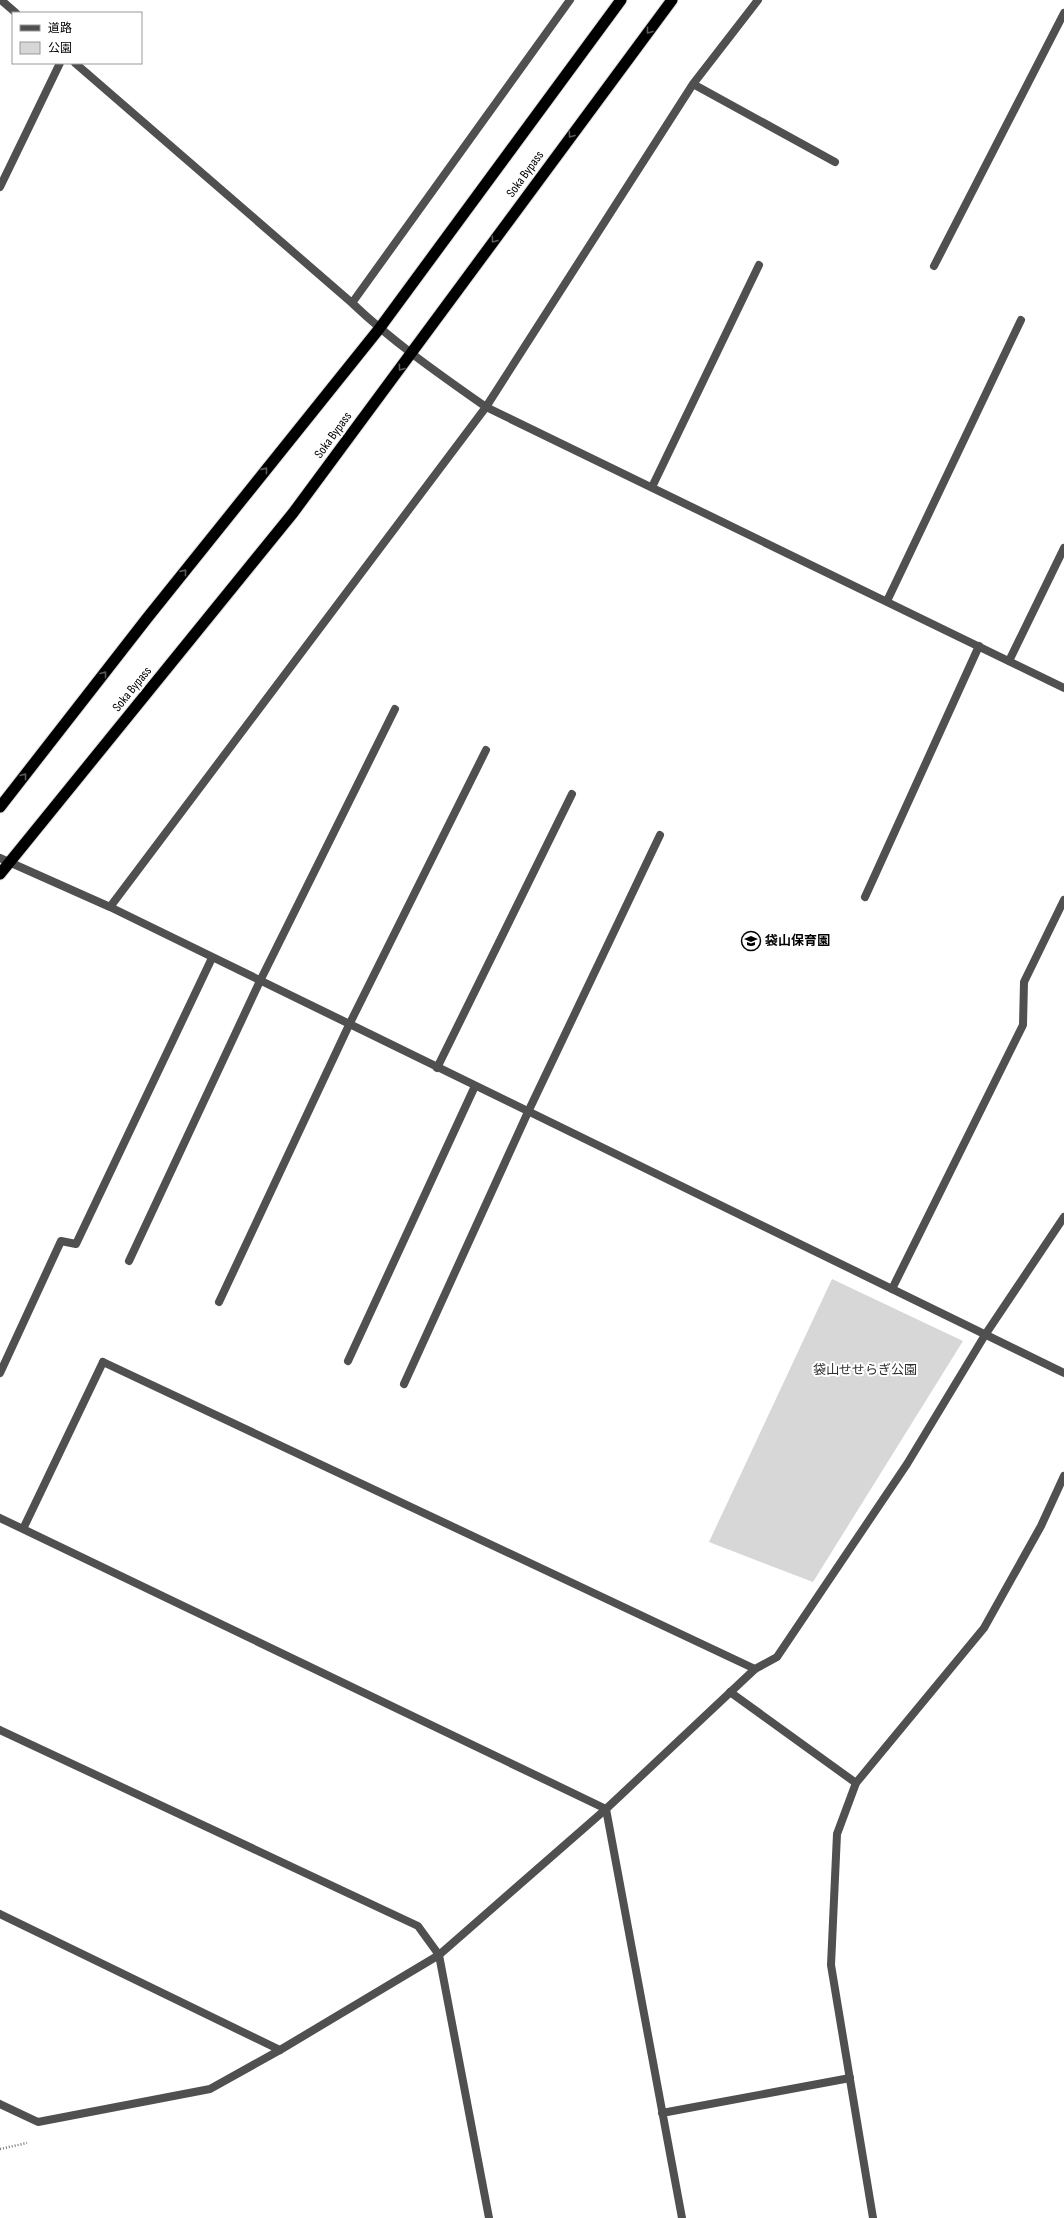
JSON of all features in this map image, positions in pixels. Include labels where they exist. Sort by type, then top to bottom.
[{"type":"highway","name":"Soka Bypass","points":[[0,807],[148,617],[379,328],[621,0]]},
{"type":"highway","name":"Soka Bypass","points":[[0,874],[5,860],[293,513],[672,0]]},
{"type":"street","points":[[352,303],[570,0]]},
{"type":"street","points":[[110,907],[486,406],[693,84],[758,0]]},
{"type":"street","points":[[5,1],[15,12]]},
{"type":"street","points":[[934,266],[1064,13]]},
{"type":"street","points":[[0,187],[60,64]]},
{"type":"street","points":[[76,64],[379,328],[411,354],[486,406],[1064,688]]},
{"type":"street","points":[[693,84],[835,162]]},
{"type":"street","points":[[652,487],[759,265]]},
{"type":"street","points":[[886,601],[1021,320]]},
{"type":"street","points":[[1009,662],[1064,548]]},
{"type":"street","points":[[864,897],[979,646]]},
{"type":"street","points":[[129,1261],[260,981],[395,709]]},
{"type":"street","points":[[219,1302],[349,1025],[486,750]]},
{"type":"street","points":[[437,1068],[572,794]]},
{"type":"street","points":[[404,1384],[528,1112],[660,835]]},
{"type":"street","points":[[5,860],[110,907],[1064,1374]]},
{"type":"street","points":[[892,1289],[1024,1026],[1024,982],[1064,900]]},
{"type":"street","points":[[0,1373],[61,1241],[76,1244],[212,958]]},
{"type":"street","points":[[348,1361],[475,1086]]},
{"type":"street","points":[[0,2104],[38,2122],[210,2089],[280,2050],[439,1955],[606,1809],[755,1669],[777,1657],[907,1464],[985,1335],[1064,1217]]},
{"type":"street","points":[[23,1529],[103,1362],[755,1669]]},
{"type":"street","points":[[873,2218],[832,1965],[837,1834],[856,1783],[984,1628],[1041,1526],[1064,1476]]},
{"type":"street","points":[[0,1518],[606,1809]]},
{"type":"street","points":[[730,1692],[856,1783]]},
{"type":"street","points":[[0,1730],[418,1926],[439,1955],[489,2218]]},
{"type":"street","points":[[606,1809],[682,2218]]},
{"type":"street","points":[[0,1914],[280,2050]]},
{"type":"street","points":[[662,2113],[850,2078]]},
{"type":"path","points":[[0,2149],[34,2141]]},
{"type":"green space","name":"袋山せせらぎ公園","points":[[832,1279],[963,1341],[813,1582],[709,1542]]},
{"type":"place","name":"袋山保育園","points":[[751,941]]}]
